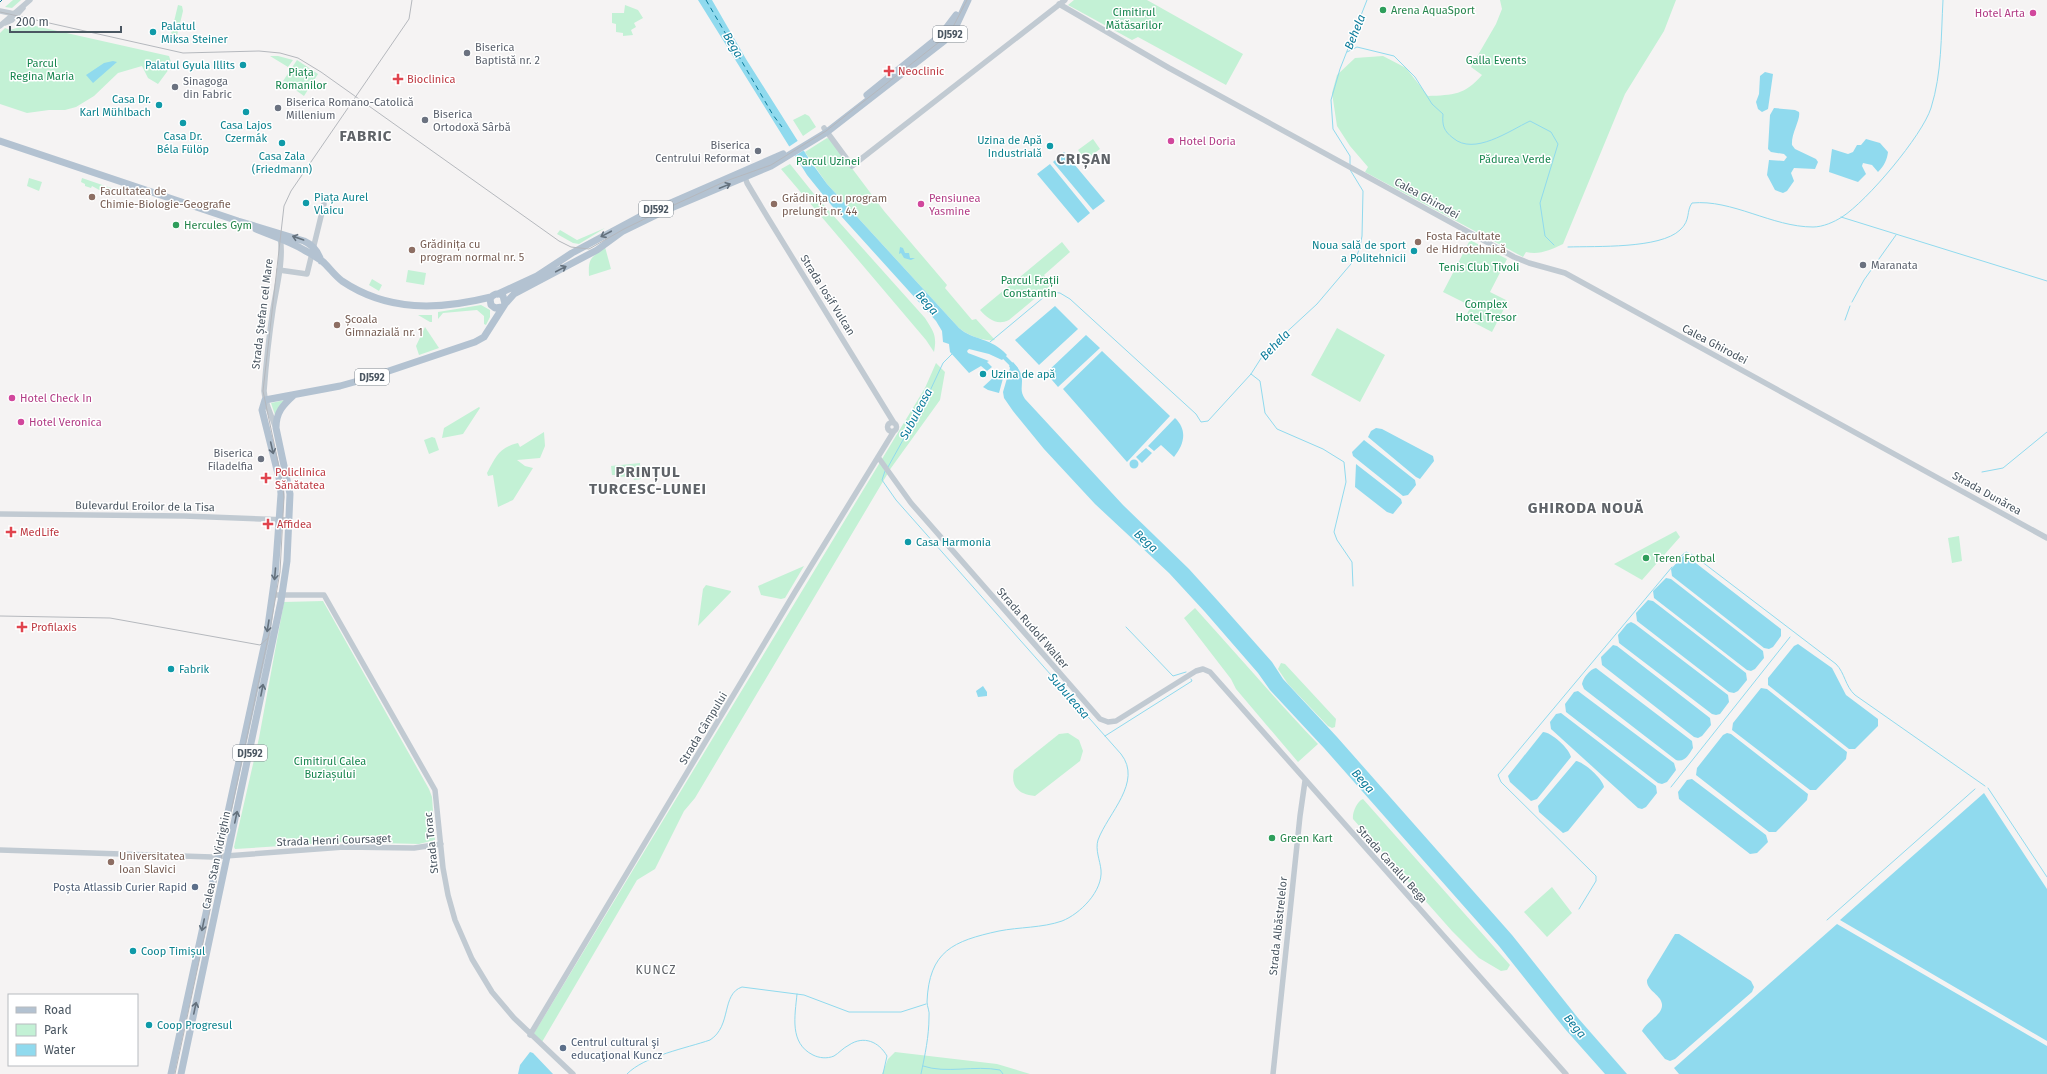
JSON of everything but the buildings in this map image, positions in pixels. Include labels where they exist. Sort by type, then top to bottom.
[{"type":"main road","name":"DJ592","points":[[825,130],[940,36],[953,21],[963,0]]},
{"type":"main road","name":"DJ592","points":[[265,400],[365,379],[475,342],[484,337],[503,306],[514,294],[582,258],[623,231],[782,157],[825,130],[944,41],[956,26],[968,0]]},
{"type":"main road","points":[[0,141],[238,221],[279,232],[308,242],[319,253],[321,261]]},
{"type":"main road","name":"DJ592","points":[[495,295],[537,276],[572,253],[641,216],[744,174]]},
{"type":"main road","points":[[238,221],[304,250],[321,261],[336,277],[350,286],[376,298],[396,304],[434,307],[479,300],[495,295],[504,298],[503,306],[497,309],[479,300]]},
{"type":"main road","points":[[495,295],[492,306],[495,319]]},
{"type":"main road","name":"DJ592","points":[[276,428],[276,419],[281,408],[294,395]]},
{"type":"main road","name":"Strada Ștefan cel Mare","points":[[261,655],[273,595],[280,519],[281,488],[262,410],[265,400]]},
{"type":"main road","name":"Strada Ștefan cel Mare","points":[[270,650],[282,595],[289,520],[290,491],[276,428]]},
{"type":"main road","name":"Calea Stan Vidrighin","points":[[181,1074],[270,650]]},
{"type":"main road","name":"Calea Stan Vidrighin","points":[[172,1074],[261,655]]},
{"type":"street","points":[[1,25],[30,0]]},
{"type":"street","points":[[825,130],[852,166],[1065,0]]},
{"type":"street","name":"Calea Ghirodei","points":[[1059,4],[1169,68],[1514,257],[1529,263],[1565,273],[1916,466]]},
{"type":"street","points":[[0,11],[13,14]]},
{"type":"street","name":"Strada Iosif Vulcan","points":[[744,174],[891,422],[896,428],[892,431]]},
{"type":"street","points":[[279,270],[307,274],[324,204]]},
{"type":"street","name":"Strada Ștefan cel Mare","points":[[276,428],[270,408],[265,400],[264,385],[271,320],[279,270],[279,232]]},
{"type":"street","points":[[304,250],[314,248]]},
{"type":"street","name":"Strada Câmpului","points":[[530,1035],[783,611],[878,457],[892,431]]},
{"type":"street","name":"Strada Rudolf Walter","points":[[878,457],[911,503],[1100,719],[1112,722],[1121,718],[1196,671],[1203,669]]},
{"type":"street","name":"Strada Dunărea","points":[[1916,466],[2047,538]]},
{"type":"street","name":"Bulevardul Eroilor de la Tisa","points":[[0,514],[289,520]]},
{"type":"street","points":[[273,595],[282,595]]},
{"type":"street","name":"Strada Torac","points":[[282,595],[324,595],[435,790],[448,895],[462,939],[492,992],[530,1035],[573,1074]]},
{"type":"street","name":"Strada Canalul Bega","points":[[1203,669],[1210,672],[1305,782],[1566,1074]]},
{"type":"street","name":"Strada Albăstrelelor","points":[[1273,1074],[1300,816],[1305,782]]},
{"type":"street","name":"Strada Henri Coursaget","points":[[0,850],[218,857],[228,855],[344,847],[414,848],[441,844]]},
{"type":"green space","points":[[13,0],[21,0],[12,8],[5,7]]},
{"type":"green space","name":"Cimitirul Mătăsarilor","points":[[1074,0],[1147,0],[1243,54],[1226,85],[1138,37],[1132,40],[1068,5]]},
{"type":"green space","name":"Pădurea Verde","points":[[1500,0],[1676,0],[1664,31],[1625,94],[1563,244],[1540,252],[1526,252],[1523,257],[1365,172],[1368,167],[1350,146],[1337,126],[1332,93],[1337,75],[1355,58],[1383,56],[1406,68],[1428,96],[1458,93],[1470,87],[1482,75],[1471,67],[1496,24],[1502,9]]},
{"type":"green space","points":[[178,5],[182,6],[183,11],[176,40],[172,42],[170,38]]},
{"type":"green space","points":[[625,5],[638,10],[643,18],[634,23],[636,27],[631,30],[633,35],[623,36],[623,33],[616,32],[616,24],[612,23],[612,13],[624,13]]},
{"type":"green space","name":"Parcul Regina Maria","points":[[22,23],[169,56],[172,65],[158,84],[148,78],[142,66],[118,73],[94,96],[76,107],[65,110],[49,110],[27,113],[0,104],[0,33],[5,28],[10,30],[20,27],[20,24]]},
{"type":"green space","points":[[270,56],[278,56],[293,60],[288,67]]},
{"type":"green space","name":"Piața Romanilor","points":[[297,60],[318,74],[304,96],[283,81]]},
{"type":"green space","points":[[805,114],[809,116],[816,127],[803,136],[793,120]]},
{"type":"green space","name":"Parcul Uzinei","points":[[827,138],[830,139],[884,211],[947,285],[945,288],[972,320],[976,319],[995,340],[986,340],[976,337],[959,328],[827,184],[805,152]]},
{"type":"green space","points":[[1093,139],[1100,149],[1085,160],[1078,150]]},
{"type":"green space","points":[[790,164],[814,194],[925,318],[934,334],[934,352],[926,340],[781,169]]},
{"type":"green space","points":[[29,178],[42,182],[39,191],[27,186]]},
{"type":"green space","points":[[82,178],[111,188],[110,192],[104,190],[103,192],[92,186],[91,188],[85,186],[85,184],[81,182]]},
{"type":"green space","points":[[605,228],[579,244],[573,243],[557,234],[560,230],[577,240]]},
{"type":"green space","name":"Tenis Club Tivoli","points":[[1470,240],[1507,259],[1490,292],[1508,301],[1492,332],[1465,318],[1471,306],[1443,292]]},
{"type":"green space","name":"Parcul Frații Constantin","points":[[1062,242],[1070,252],[1044,275],[1051,285],[1009,320],[1005,322],[993,321],[980,310]]},
{"type":"green space","points":[[605,247],[611,269],[589,276],[589,265],[591,259]]},
{"type":"green space","points":[[408,270],[426,273],[424,285],[406,282]]},
{"type":"green space","points":[[372,279],[382,285],[379,291],[369,285]]},
{"type":"green space","points":[[481,305],[490,310],[490,317],[486,325],[484,324],[484,316],[477,310],[443,313],[438,319],[438,312]]},
{"type":"green space","points":[[418,315],[432,315],[432,322],[430,322]]},
{"type":"green space","points":[[425,327],[439,348],[419,355],[416,346]]},
{"type":"green space","points":[[1337,328],[1385,355],[1360,402],[1311,375]]},
{"type":"green space","points":[[936,363],[945,372],[940,400],[891,468],[695,798],[684,811],[655,869],[637,880],[542,1042],[533,1035],[925,388]]},
{"type":"green space","points":[[285,400],[275,415],[271,403]]},
{"type":"green space","points":[[479,407],[480,408],[463,434],[442,438],[444,428]]},
{"type":"green space","points":[[544,432],[545,446],[540,458],[517,460],[525,466],[533,468],[513,500],[498,507],[493,475],[488,476],[487,473],[495,458],[502,450],[511,445],[518,443],[520,447]]},
{"type":"green space","points":[[432,437],[435,438],[439,450],[429,454],[424,440]]},
{"type":"green space","points":[[640,463],[641,479],[634,480],[633,476],[619,477],[618,475],[612,475],[611,466]]},
{"type":"green space","points":[[1676,531],[1680,537],[1642,580],[1614,564]]},
{"type":"green space","points":[[1959,536],[1962,561],[1952,563],[1948,538]]},
{"type":"green space","points":[[804,566],[785,598],[781,599],[761,595],[758,586]]},
{"type":"green space","points":[[706,585],[731,592],[698,626],[703,589]]},
{"type":"green space","name":"Cimitirul Calea Buziașului","points":[[323,601],[429,789],[432,797],[435,840],[419,844],[342,842],[235,849],[234,847],[259,738],[284,602]]},
{"type":"green space","points":[[1195,608],[1318,744],[1298,762],[1236,689],[1231,679],[1184,618]]},
{"type":"green space","points":[[1281,663],[1285,664],[1336,719],[1335,727],[1332,728],[1328,726],[1288,684],[1278,669]]},
{"type":"green space","points":[[1068,733],[1079,740],[1083,751],[1080,761],[1035,796],[1020,792],[1013,781],[1014,770],[1059,734]]},
{"type":"green space","points":[[1363,799],[1510,965],[1507,970],[1501,971],[1479,958],[1452,931],[1353,819],[1355,808]]},
{"type":"green space","points":[[1552,887],[1572,913],[1547,937],[1524,912]]},
{"type":"green space","points":[[895,1052],[997,1064],[1030,1074],[882,1074],[888,1059]]},
{"type":"water","points":[[698,0],[712,0],[746,59],[811,162],[827,184],[959,328],[1001,349],[1007,355],[1002,360],[989,354],[969,349],[967,351],[968,353],[989,361],[987,362],[992,367],[987,371],[981,366],[969,373],[950,352],[949,344],[943,342],[942,331],[936,321],[832,206],[807,175]]},
{"type":"water","points":[[113,61],[117,62],[93,83],[86,75],[104,63]]},
{"type":"water","points":[[1765,72],[1773,74],[1768,109],[1762,112],[1758,109],[1756,102],[1759,94],[1760,76]]},
{"type":"water","points":[[1774,108],[1795,110],[1799,112],[1799,119],[1793,136],[1792,145],[1795,149],[1816,159],[1818,162],[1815,169],[1794,168],[1791,173],[1794,181],[1787,191],[1783,193],[1775,190],[1767,175],[1769,160],[1784,161],[1787,157],[1784,154],[1771,152],[1768,149],[1770,115]]},
{"type":"water","points":[[1866,139],[1880,143],[1888,152],[1885,163],[1878,172],[1872,165],[1863,163],[1862,166],[1866,174],[1858,182],[1829,172],[1832,149],[1848,154],[1853,152],[1857,145],[1861,145]]},
{"type":"water","points":[[1064,152],[1105,201],[1093,210],[1053,162]]},
{"type":"water","points":[[1050,164],[1090,213],[1078,223],[1037,174]]},
{"type":"water","points":[[900,247],[903,248],[905,253],[909,253],[910,258],[915,258],[911,260],[904,258],[901,253],[899,254]]},
{"type":"water","points":[[1055,306],[1078,329],[1039,365],[1015,340]]},
{"type":"water","points":[[1086,335],[1100,348],[1058,387],[1046,373]]},
{"type":"water","points":[[1102,351],[1170,416],[1127,462],[1063,389]]},
{"type":"water","points":[[1013,362],[1021,374],[1022,390],[1025,399],[1123,505],[1189,569],[1218,601],[1272,662],[1283,679],[1337,737],[1512,935],[1578,1018],[1627,1074],[1605,1074],[1565,1029],[1499,946],[1324,748],[1270,690],[1258,673],[1205,612],[1169,573],[1095,504],[1044,449],[1004,398],[1003,392],[1010,368],[1009,366]]},
{"type":"water","points":[[1003,370],[1005,371],[999,393],[983,387],[996,375],[998,376],[997,375]]},
{"type":"water","points":[[1175,418],[1182,427],[1183,432],[1180,448],[1174,457],[1161,445],[1154,451],[1148,446]]},
{"type":"water","points":[[1376,428],[1382,429],[1433,456],[1434,461],[1420,479],[1368,437],[1371,431]]},
{"type":"water","points":[[1364,440],[1415,480],[1416,485],[1408,495],[1403,496],[1353,456],[1352,452]]},
{"type":"water","points":[[1146,448],[1152,453],[1142,463],[1136,457]]},
{"type":"water","points":[[1134,459],[1139,464],[1134,469],[1129,464]]},
{"type":"water","points":[[1356,464],[1401,499],[1402,503],[1393,514],[1387,512],[1355,487]]},
{"type":"water","points":[[1683,556],[1688,557],[1781,629],[1781,636],[1773,647],[1769,649],[1764,648],[1672,576],[1671,569]]},
{"type":"water","points":[[1666,578],[1671,579],[1763,651],[1764,658],[1755,669],[1751,671],[1747,670],[1654,598],[1653,591]]},
{"type":"water","points":[[1648,600],[1653,601],[1746,673],[1747,680],[1738,691],[1734,693],[1729,692],[1637,621],[1636,613]]},
{"type":"water","points":[[1631,622],[1728,695],[1729,702],[1720,714],[1712,714],[1619,643],[1618,635],[1627,624]]},
{"type":"water","points":[[1798,644],[1832,668],[1846,695],[1878,719],[1878,726],[1855,749],[1849,749],[1768,685],[1768,678],[1794,646]]},
{"type":"water","points":[[1613,645],[1617,646],[1710,718],[1711,725],[1702,736],[1698,738],[1694,737],[1602,665],[1601,657]]},
{"type":"water","points":[[1596,668],[1692,741],[1693,748],[1684,759],[1679,761],[1676,760],[1584,689],[1582,684],[1584,679],[1589,672]]},
{"type":"water","points":[[983,686],[987,692],[987,696],[978,697],[976,691]]},
{"type":"water","points":[[1761,688],[1767,689],[1847,752],[1846,759],[1816,790],[1810,790],[1732,730],[1733,723]]},
{"type":"water","points":[[1578,691],[1674,763],[1676,770],[1667,782],[1662,784],[1658,783],[1566,712],[1565,704],[1574,692]]},
{"type":"water","points":[[1561,713],[1656,786],[1657,793],[1646,807],[1642,809],[1638,808],[1551,729],[1550,722],[1556,714]]},
{"type":"water","points":[[1543,732],[1551,735],[1560,742],[1571,757],[1537,799],[1531,801],[1510,782],[1508,776]]},
{"type":"water","points":[[1727,733],[1731,734],[1808,794],[1807,800],[1776,832],[1769,832],[1696,775],[1697,768],[1723,735]]},
{"type":"water","points":[[1576,761],[1584,764],[1593,771],[1604,787],[1568,831],[1563,833],[1539,812],[1538,806]]},
{"type":"water","points":[[1692,779],[1766,835],[1768,842],[1757,853],[1750,854],[1679,799],[1678,792],[1687,780]]},
{"type":"water","points":[[1984,793],[2047,889],[2047,1041],[1840,920]]},
{"type":"water","points":[[1837,924],[2047,1046],[2047,1074],[1679,1074],[1674,1068]]},
{"type":"water","points":[[1675,934],[1679,934],[1751,981],[1754,987],[1752,992],[1675,1059],[1670,1061],[1665,1059],[1642,1031],[1659,1013],[1662,1006],[1660,999],[1647,984],[1647,980]]},
{"type":"water","points":[[530,1052],[533,1053],[553,1074],[518,1074],[520,1065]]},
{"type":"pier","points":[[799,140],[806,149],[793,157],[787,148]]},
{"type":"waterway","name":"Behela","points":[[1350,165],[1350,156],[1333,129],[1331,100],[1340,69],[1367,0]]},
{"type":"waterway","points":[[1568,247],[1627,245],[1658,241],[1671,236],[1680,230],[1686,223],[1692,203],[1722,205],[1782,223],[1798,226],[1821,226],[1842,217],[1853,209],[1879,183],[1917,135],[1926,120],[1935,95],[1939,68],[1943,0]]},
{"type":"waterway","points":[[1347,52],[1357,47],[1394,56],[1415,77],[1432,104],[1443,114],[1444,128],[1453,138],[1461,143],[1471,144],[1492,140],[1530,121],[1551,132],[1558,144],[1540,203],[1545,236],[1554,245]]},
{"type":"waterway","name":"Behela","points":[[990,342],[1050,292],[1060,293],[1070,299],[1196,414],[1201,422],[1208,421],[1251,374],[1265,352],[1317,304],[1356,258],[1362,236],[1363,191],[1349,168]]},
{"type":"waterway","points":[[1841,217],[2047,281]]},
{"type":"waterway","points":[[1852,302],[1864,280],[1896,235]]},
{"type":"waterway","points":[[1845,320],[1850,306]]},
{"type":"waterway","name":"Subuleasa","points":[[888,467],[928,395],[943,363],[952,354]]},
{"type":"waterway","name":"Bega","points":[[1001,354],[1016,369]]},
{"type":"waterway","points":[[1251,374],[1260,381],[1265,413],[1277,429],[1323,449],[1344,462],[1346,482],[1334,532],[1337,540],[1352,562],[1353,586]]},
{"type":"waterway","points":[[1982,472],[2003,468],[2047,432]]},
{"type":"waterway","name":"Subuleasa","points":[[885,471],[882,480],[896,500],[1121,754],[1127,765],[1128,775],[1122,797],[1098,840],[1097,851],[1101,878],[1094,894],[1083,907],[1069,918],[1062,921],[1039,926],[999,931],[969,939],[946,951],[939,960],[933,971],[929,985],[927,1002],[929,1015],[928,1031],[921,1074]]},
{"type":"waterway","points":[[1680,557],[1686,552],[1693,555],[1836,664],[1849,688],[1855,695],[1985,786]]},
{"type":"waterway","points":[[1579,909],[1596,881],[1596,876],[1501,782],[1498,775],[1672,567]]},
{"type":"waterway","points":[[1126,627],[1173,676],[1186,672]]},
{"type":"waterway","points":[[1671,787],[1790,637]]},
{"type":"waterway","points":[[1105,736],[1192,681],[1191,679]]},
{"type":"waterway","points":[[1988,788],[2047,877]]},
{"type":"waterway","points":[[1827,920],[1975,789]]},
{"type":"waterway","points":[[627,1074],[644,1062],[655,1057],[710,1040],[717,1034],[721,1027],[731,996],[735,991],[742,987],[804,995],[849,1012],[901,1012],[926,1004]]},
{"type":"waterway","points":[[797,994],[795,1028],[800,1044],[805,1050],[815,1056],[829,1058],[855,1042],[866,1040],[880,1047],[887,1056],[883,1074]]},
{"type":"waterway","points":[[923,1066],[941,1069],[981,1068],[1000,1070],[1003,1074]]},
{"type":"ferry route","points":[[706,0],[773,115],[782,127]]},
{"type":"tram line","points":[[175,1074],[270,629],[280,572],[284,497],[263,391],[284,206],[291,191],[409,19],[412,0]]},
{"type":"tram line","points":[[0,12],[183,53],[259,51],[280,53],[298,58],[321,72],[559,241],[571,247],[589,249],[624,229],[663,210],[726,181],[771,165],[826,131],[943,39],[954,25],[967,0]]},
{"type":"tram line","points":[[0,616],[110,618],[260,645],[268,638]]},
{"type":"place","name":"Arena AquaSport","points":[[1383,10]]},
{"type":"place","name":"Hotel Arta","points":[[2033,13]]},
{"type":"place","name":"Palatul Miksa Steiner","points":[[153,32]]},
{"type":"place","name":"Biserica Baptistă nr. 2","points":[[467,53]]},
{"type":"place","name":"Palatul Gyula Illits","points":[[243,65]]},
{"type":"place","name":"Neoclinic","points":[[889,71]]},
{"type":"place","name":"Bioclinica","points":[[398,79]]},
{"type":"place","name":"Sinagoga din Fabric","points":[[175,87]]},
{"type":"place","name":"Casa Dr. Karl Mühlbach","points":[[159,105]]},
{"type":"place","name":"Biserica Romano-Catolică Millenium","points":[[278,108]]},
{"type":"place","name":"Casa Lajos Czermák","points":[[246,112]]},
{"type":"place","name":"Biserica Ortodoxă Sârbă","points":[[425,120]]},
{"type":"place","name":"Casa Dr. Béla Fülöp","points":[[183,123]]},
{"type":"place","name":"Hotel Doria","points":[[1171,141]]},
{"type":"place","name":"Casa Zala (Friedmann)","points":[[282,143]]},
{"type":"place","name":"Uzina de Apă Industrială","points":[[1050,146]]},
{"type":"place","name":"Biserica Centrului Reformat","points":[[758,151]]},
{"type":"place","name":"Facultatea de Chimie-Biologie-Geografie","points":[[92,197]]},
{"type":"place","name":"Piața Aurel Vlaicu","points":[[306,203]]},
{"type":"place","name":"Grădinița cu program prelungit nr. 44","points":[[774,204]]},
{"type":"place","name":"Pensiunea Yasmine","points":[[921,204]]},
{"type":"place","name":"Hercules Gym","points":[[176,225]]},
{"type":"place","name":"Fosta Facultate de Hidrotehnică","points":[[1418,242]]},
{"type":"place","name":"Grădinița cu program normal nr. 5","points":[[412,250]]},
{"type":"place","name":"Noua sală de sport a Politehnicii","points":[[1414,251]]},
{"type":"place","name":"Maranata","points":[[1863,265]]},
{"type":"place","name":"Școala Gimnazială nr. 1","points":[[337,325]]},
{"type":"place","name":"Uzina de apă","points":[[983,374]]},
{"type":"place","name":"Hotel Check In","points":[[12,398]]},
{"type":"place","name":"Hotel Veronica","points":[[21,422]]},
{"type":"place","name":"Biserica Filadelfia","points":[[261,459]]},
{"type":"place","name":"Policlinica Sănătatea","points":[[266,478]]},
{"type":"place","name":"Affidea","points":[[268,524]]},
{"type":"place","name":"MedLife","points":[[11,532]]},
{"type":"place","name":"Casa Harmonia","points":[[908,542]]},
{"type":"place","name":"Teren Fotbal","points":[[1646,558]]},
{"type":"place","name":"Profilaxis","points":[[22,627]]},
{"type":"place","name":"Fabrik","points":[[171,669]]},
{"type":"place","name":"Green Kart","points":[[1272,838]]},
{"type":"place","name":"Universitatea Ioan Slavici","points":[[111,862]]},
{"type":"place","name":"Poșta Atlassib Curier Rapid","points":[[195,887]]},
{"type":"place","name":"Coop Timișul","points":[[133,951]]},
{"type":"place","name":"Coop Progresul","points":[[149,1025]]},
{"type":"place","name":"Centrul cultural şi educaţional Kuncz","points":[[563,1048]]},
{"type":"district","name":"FABRIC","points":[[366,136]]},
{"type":"district","name":"CRIȘAN","points":[[1084,159]]},
{"type":"district","name":"PRINȚUL TURCESC-LUNEI","points":[[648,480]]},
{"type":"district","name":"GHIRODA NOUĂ","points":[[1586,508]]},
{"type":"district","name":"KUNCZ","points":[[656,970]]},
{"type":"park label","name":"Galla Events","points":[[1496,60]]},
{"type":"park label","name":"Complex Hotel Tresor","points":[[1486,310]]}]
